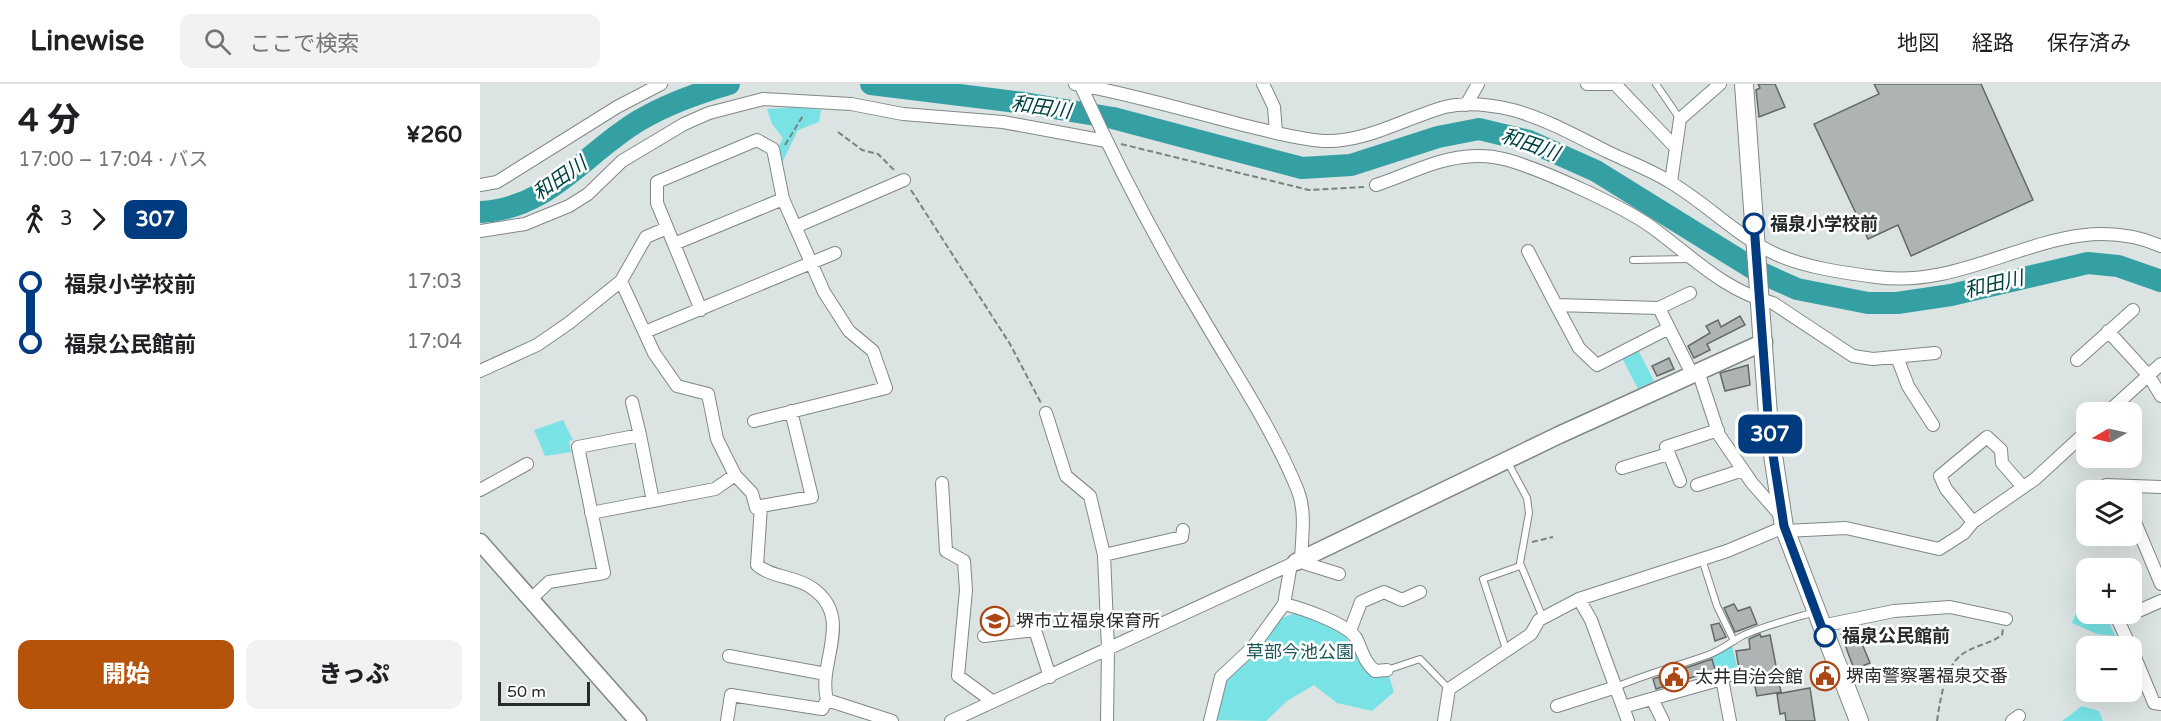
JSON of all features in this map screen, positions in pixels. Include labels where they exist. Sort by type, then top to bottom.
[{"type":"main road","points":[[1744,84],[1769,429],[1784,525],[1818,619],[1859,721]]},
{"type":"street","points":[[480,185],[497,182],[617,107],[661,84]]},
{"type":"street","points":[[1079,84],[1104,87],[1276,133],[1323,141],[1345,139],[1447,106],[1482,105],[1514,110],[1560,128],[1671,182],[1756,249],[1806,264],[1876,277],[1909,280],[1965,270],[2071,235],[2099,232],[2134,235],[2161,246]]},
{"type":"street","points":[[1079,84],[1105,138],[1199,314],[1247,390],[1298,493],[1303,519],[1296,562],[1284,604],[1253,647],[1221,677],[1210,721]]},
{"type":"street","points":[[1263,84],[1274,106],[1276,133]]},
{"type":"street","points":[[1467,105],[1478,84]]},
{"type":"street","points":[[1587,84],[1610,84]]},
{"type":"street","points":[[1615,84],[1676,148]]},
{"type":"street","points":[[1671,182],[1680,119],[1720,84]]},
{"type":"street","points":[[480,231],[525,224],[569,206],[588,194],[622,161],[684,124],[709,113],[763,99],[851,104],[903,114],[1028,125],[1105,138]]},
{"type":"street","points":[[701,310],[657,203],[657,182],[757,140],[773,149],[783,199],[824,291],[849,331],[873,351],[885,388],[754,420]]},
{"type":"street","points":[[1376,185],[1461,157],[1482,156],[1509,160],[1608,203],[1654,228],[1718,279],[1773,303],[1853,356],[1874,358],[1935,353]]},
{"type":"street","points":[[795,227],[904,180]]},
{"type":"street","points":[[674,244],[783,199]]},
{"type":"street","points":[[480,370],[537,345],[621,281],[646,237],[668,228]]},
{"type":"street","points":[[1528,251],[1580,348],[1597,365],[1669,328]]},
{"type":"street","points":[[645,332],[835,253]]},
{"type":"street","points":[[621,281],[654,352],[678,386],[708,394],[717,439],[735,475],[752,493],[756,508],[812,497],[791,411]]},
{"type":"street","points":[[1556,305],[1659,308],[1690,293]]},
{"type":"street","points":[[1659,308],[1695,373],[1718,430],[1743,470],[1784,525]]},
{"type":"street","points":[[2077,360],[2133,310]]},
{"type":"street","points":[[2108,331],[2149,376],[2161,396]]},
{"type":"street","points":[[951,721],[1050,677],[1507,460],[1764,342]]},
{"type":"street","points":[[1897,357],[1908,386],[1933,425]]},
{"type":"street","points":[[2119,402],[2161,364]]},
{"type":"street","points":[[633,402],[653,501]]},
{"type":"street","points":[[1046,413],[1066,476],[1090,496],[1104,555],[1108,649],[1107,721]]},
{"type":"street","points":[[1680,481],[1666,447],[1718,430]]},
{"type":"street","points":[[530,600],[549,582],[604,573],[578,447],[640,435]]},
{"type":"street","points":[[1973,522],[1946,489],[1940,476],[1988,437],[2001,450],[2002,463],[2023,487]]},
{"type":"street","points":[[1444,721],[1449,688],[1531,634],[1543,618],[1579,599],[1702,559],[1784,525],[1846,528],[1939,549],[1964,533],[1973,522],[2023,487],[2076,441]]},
{"type":"street","points":[[1622,468],[1668,454]]},
{"type":"street","points":[[480,490],[527,464]]},
{"type":"street","points":[[1697,485],[1743,470]]},
{"type":"street","points":[[591,513],[715,489],[735,475]]},
{"type":"street","points":[[942,483],[946,551],[964,561],[966,590],[958,676],[992,701]]},
{"type":"street","points":[[2142,486],[2161,487]]},
{"type":"street","points":[[727,721],[731,695],[822,709],[827,700],[824,689],[833,646],[831,614],[825,601],[810,585],[757,565],[762,506]]},
{"type":"street","points":[[1104,555],[1182,537],[1183,530]]},
{"type":"street","points":[[2142,539],[2161,584]]},
{"type":"street","points":[[480,542],[638,721]]},
{"type":"street","points":[[1296,562],[1339,574]]},
{"type":"street","points":[[1350,631],[1361,602],[1384,592],[1402,600],[1420,592]]},
{"type":"street","points":[[1579,599],[1591,620],[1628,721]]},
{"type":"street","points":[[2125,636],[2118,620],[2161,601]]},
{"type":"street","points":[[1284,604],[1298,607],[1350,631],[1368,665],[1374,671],[1387,670]]},
{"type":"street","points":[[1818,619],[1950,607],[2006,619]]},
{"type":"street","points":[[984,636],[1035,630],[1050,677]]},
{"type":"street","points":[[729,656],[826,674]]},
{"type":"street","points":[[2142,674],[2154,703],[2161,704]]},
{"type":"street","points":[[1623,707],[1722,680],[1731,721]]},
{"type":"street","points":[[1557,706],[1616,687]]},
{"type":"street","points":[[1652,699],[1663,721]]},
{"type":"street","points":[[827,700],[872,718],[892,721]]},
{"type":"lane","points":[[1656,84],[1680,119]]},
{"type":"lane","points":[[1633,260],[1692,258]]},
{"type":"lane","points":[[1507,460],[1527,498],[1529,513],[1520,562],[1543,618]]},
{"type":"lane","points":[[1702,559],[1717,606],[1734,641]]},
{"type":"lane","points":[[1506,649],[1483,579],[1520,562]]},
{"type":"lane","points":[[1616,687],[1653,672],[1709,655],[1771,625],[1818,619]]},
{"type":"lane","points":[[1387,670],[1420,659],[1449,688]]},
{"type":"path","points":[[775,162],[793,127],[808,109],[810,101]]},
{"type":"path","points":[[838,132],[862,150],[878,154],[904,180],[1010,344],[1046,413]]},
{"type":"path","points":[[1105,138],[1309,190],[1329,191],[1376,185]]},
{"type":"path","points":[[1520,562],[1529,557],[1532,542],[1553,537]]},
{"type":"path","points":[[1937,721],[1954,662],[1964,653],[1992,642],[2002,635],[2006,619]]},
{"type":"green space","points":[[799,107],[821,110],[819,122],[798,130],[781,165],[778,148],[783,138],[772,124],[767,109]]},
{"type":"green space","points":[[1638,350],[1654,381],[1638,389],[1622,358]]},
{"type":"green space","points":[[563,420],[573,440],[569,441],[571,452],[545,456],[534,430]]},
{"type":"green space","name":"草部今池公園","points":[[1298,612],[1342,630],[1359,660],[1388,673],[1394,692],[1372,711],[1337,703],[1314,685],[1287,701],[1266,721],[1217,720],[1227,680],[1253,657],[1282,618]]},
{"type":"green space","points":[[2076,613],[2076,624],[2110,624],[2115,636],[2097,634],[2072,623]]},
{"type":"green space","points":[[1732,646],[1737,667],[1716,672],[1712,656]]},
{"type":"green space","points":[[2082,706],[2099,711],[2103,721],[2062,721]]},
{"type":"building","points":[[1758,84],[1775,84],[1785,107],[1759,117],[1756,90],[1760,88]]},
{"type":"building","points":[[1874,84],[1981,84],[2033,200],[1911,256],[1898,225],[1868,239],[1814,124],[1879,94]]},
{"type":"building","points":[[1740,316],[1745,325],[1707,344],[1710,350],[1694,358],[1688,346],[1710,333],[1706,326],[1718,320],[1721,327]]},
{"type":"building","points":[[1669,358],[1674,369],[1657,376],[1652,366]]},
{"type":"building","points":[[1748,365],[1750,385],[1725,391],[1720,373]]},
{"type":"building","points":[[1734,604],[1738,611],[1750,607],[1757,624],[1735,632],[1724,608]]},
{"type":"building","points":[[1719,623],[1726,637],[1715,641],[1711,625]]},
{"type":"building","points":[[1861,627],[1866,640],[1861,641],[1870,663],[1854,669],[1841,634]]},
{"type":"building","points":[[1760,634],[1761,637],[1770,635],[1781,692],[1757,696],[1753,677],[1731,681],[1730,671],[1739,669],[1736,651],[1750,649],[1749,639]]},
{"type":"building","name":"太井自治会館","points":[[1712,659],[1715,670],[1656,689],[1653,679]]},
{"type":"building","points":[[1810,688],[1815,721],[1786,721],[1785,713],[1780,714],[1777,694]]},
{"type":"waterway","name":"和田川","points":[[480,212],[505,208],[527,201],[566,177],[620,133],[640,120],[684,99],[729,84]]},
{"type":"waterway","name":"和田川","points":[[871,84],[1024,103],[1113,118],[1302,168],[1351,165],[1438,137],[1479,129],[1529,141],[1596,171],[1757,271],[1797,289],[1868,303],[1897,303],[1951,295],[2088,263],[2118,266],[2161,281]]},
{"type":"bus line","name":"307","points":[[1754,224],[1769,429],[1784,526],[1825,636]]},
{"type":"place","name":"福泉小学校前","points":[[1754,224]]},
{"type":"place","name":"堺市立福泉保育所","points":[[995,621]]},
{"type":"place","name":"福泉公民館前","points":[[1825,636]]},
{"type":"place","name":"堺南警察署福泉交番","points":[[1825,676]]},
{"type":"place","name":"太井自治会館","points":[[1674,677]]}]
